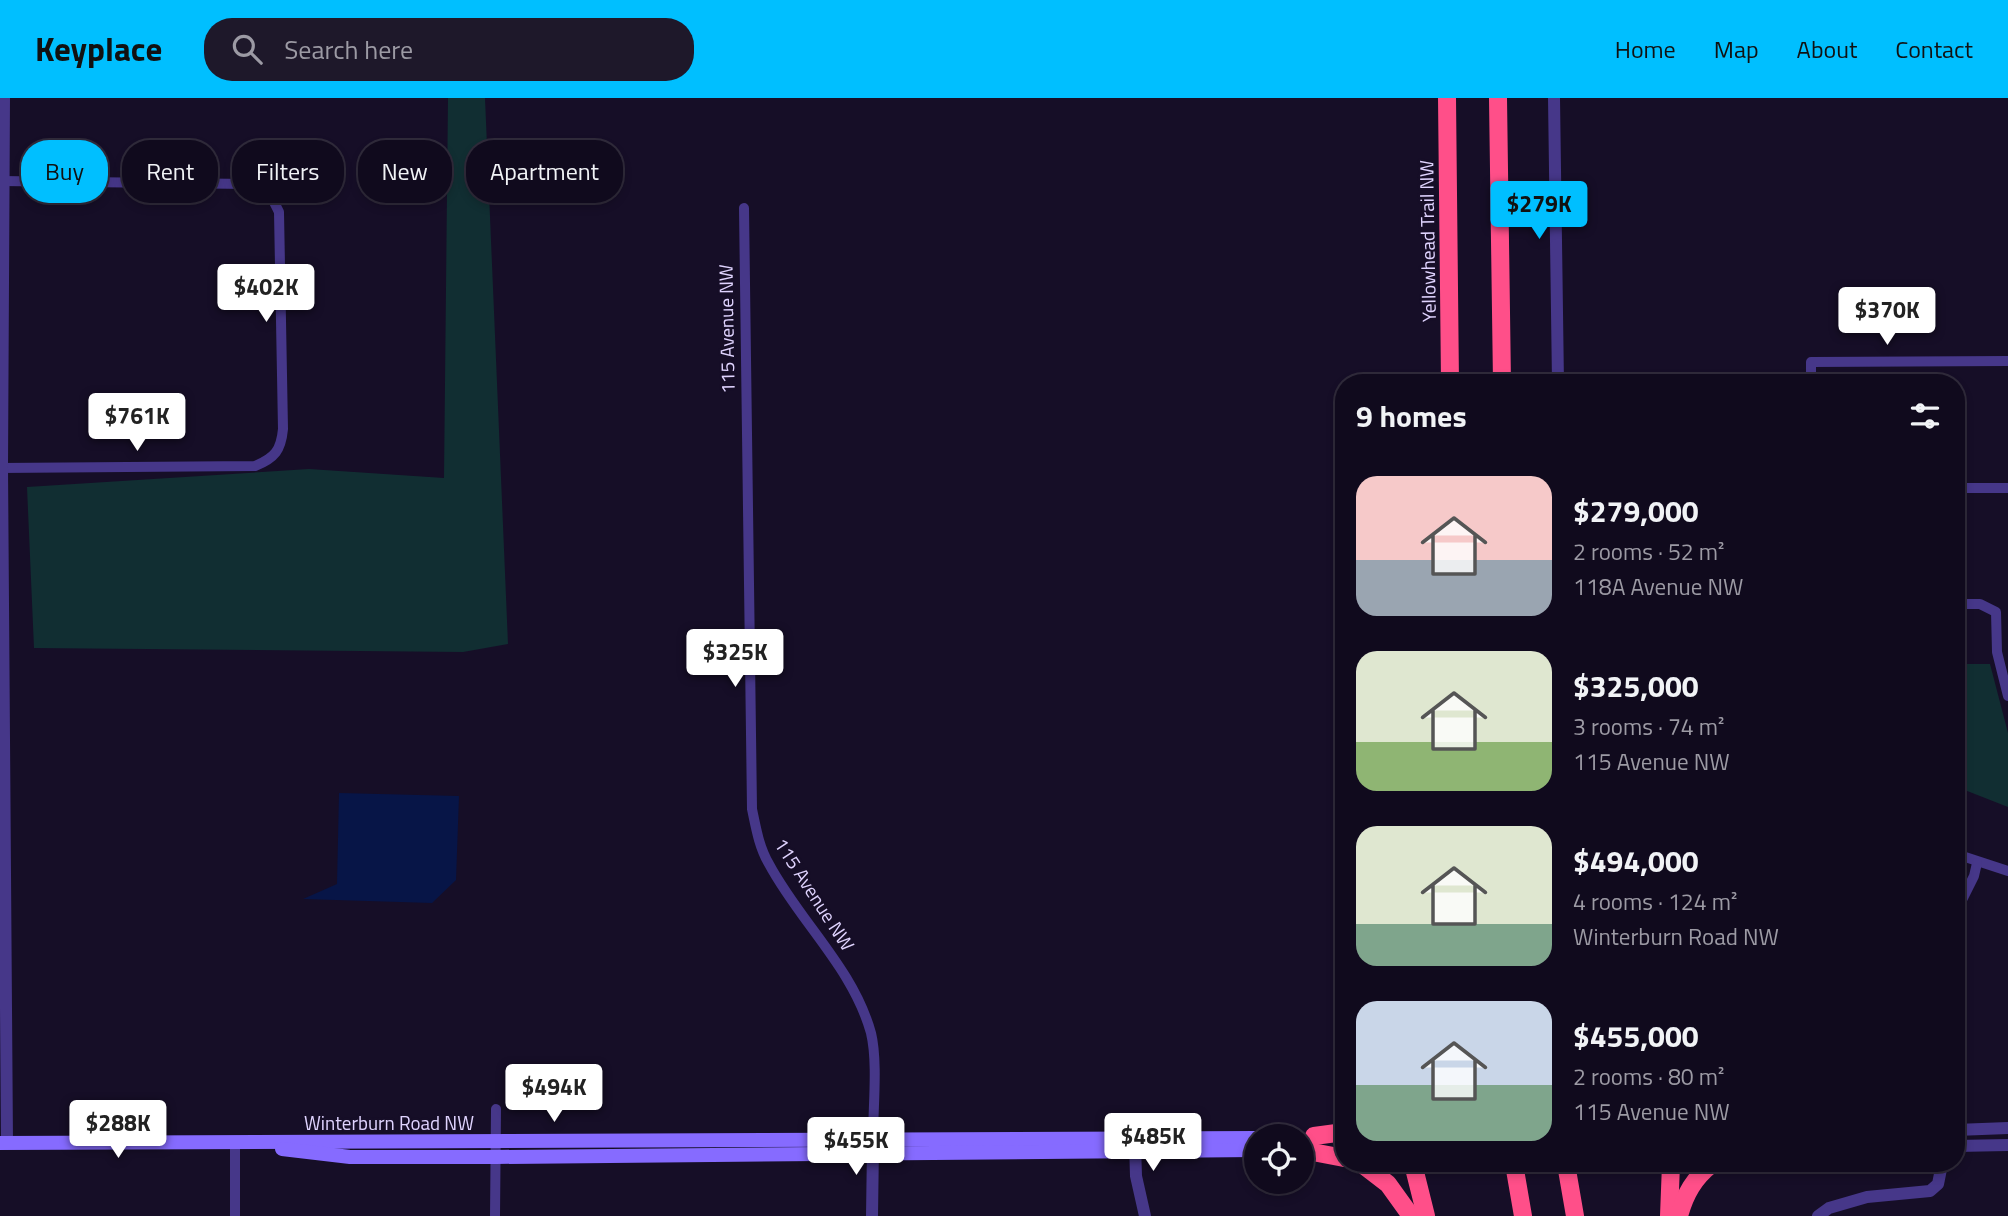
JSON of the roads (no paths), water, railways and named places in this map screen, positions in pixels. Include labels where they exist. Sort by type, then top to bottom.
[{"type":"highway","name":"Yellowhead Trail NW","points":[[1447,98],[1450,374]]},
{"type":"highway","points":[[1498,98],[1503,374]]},
{"type":"highway","points":[[1314,1141],[1335,1135]]},
{"type":"highway","points":[[1314,1146],[1335,1155]]},
{"type":"highway","points":[[1372,1172],[1388,1184],[1411,1216]]},
{"type":"highway","points":[[1415,1172],[1426,1216]]},
{"type":"highway","points":[[1515,1172],[1523,1216]]},
{"type":"highway","points":[[1567,1172],[1575,1216]]},
{"type":"highway","points":[[1669,1216],[1671,1172]]},
{"type":"highway","points":[[1679,1216],[1684,1197],[1702,1172]]},
{"type":"main road","name":"Winterburn Road NW","points":[[4,1143],[873,1139],[1135,1144],[1244,1149]]},
{"type":"main road","name":"Winterburn Road NW","points":[[235,1143],[350,1157],[496,1157],[873,1155],[1244,1139]]},
{"type":"main road","points":[[1314,1144],[1335,1148]]},
{"type":"street","points":[[4,98],[1,468],[4,1143]]},
{"type":"street","points":[[1554,98],[1558,374]]},
{"type":"street","points":[[1,468],[241,468],[265,462],[280,450],[283,429],[279,212],[270,194],[249,184],[2,181]]},
{"type":"street","name":"115 Avenue NW","points":[[744,208],[752,808],[758,838],[769,865],[828,949],[865,1016],[872,1039],[872,1216]]},
{"type":"street","points":[[1811,374],[1811,362],[2008,361]]},
{"type":"street","points":[[1965,488],[2008,488]]},
{"type":"street","points":[[1965,604],[1980,604],[1996,612],[1997,652],[2008,696]]},
{"type":"street","points":[[1965,858],[2008,871]]},
{"type":"street","points":[[1965,894],[1977,863]]},
{"type":"street","points":[[495,1216],[496,1109]]},
{"type":"street","points":[[1965,1129],[2008,1128]]},
{"type":"street","points":[[235,1143],[235,1216]]},
{"type":"street","points":[[1135,1144],[1136,1176],[1145,1216]]},
{"type":"street","points":[[1965,1146],[2008,1145]]},
{"type":"street","points":[[1818,1216],[1829,1208],[1867,1197],[1930,1191],[1938,1184],[1940,1172]]}]
